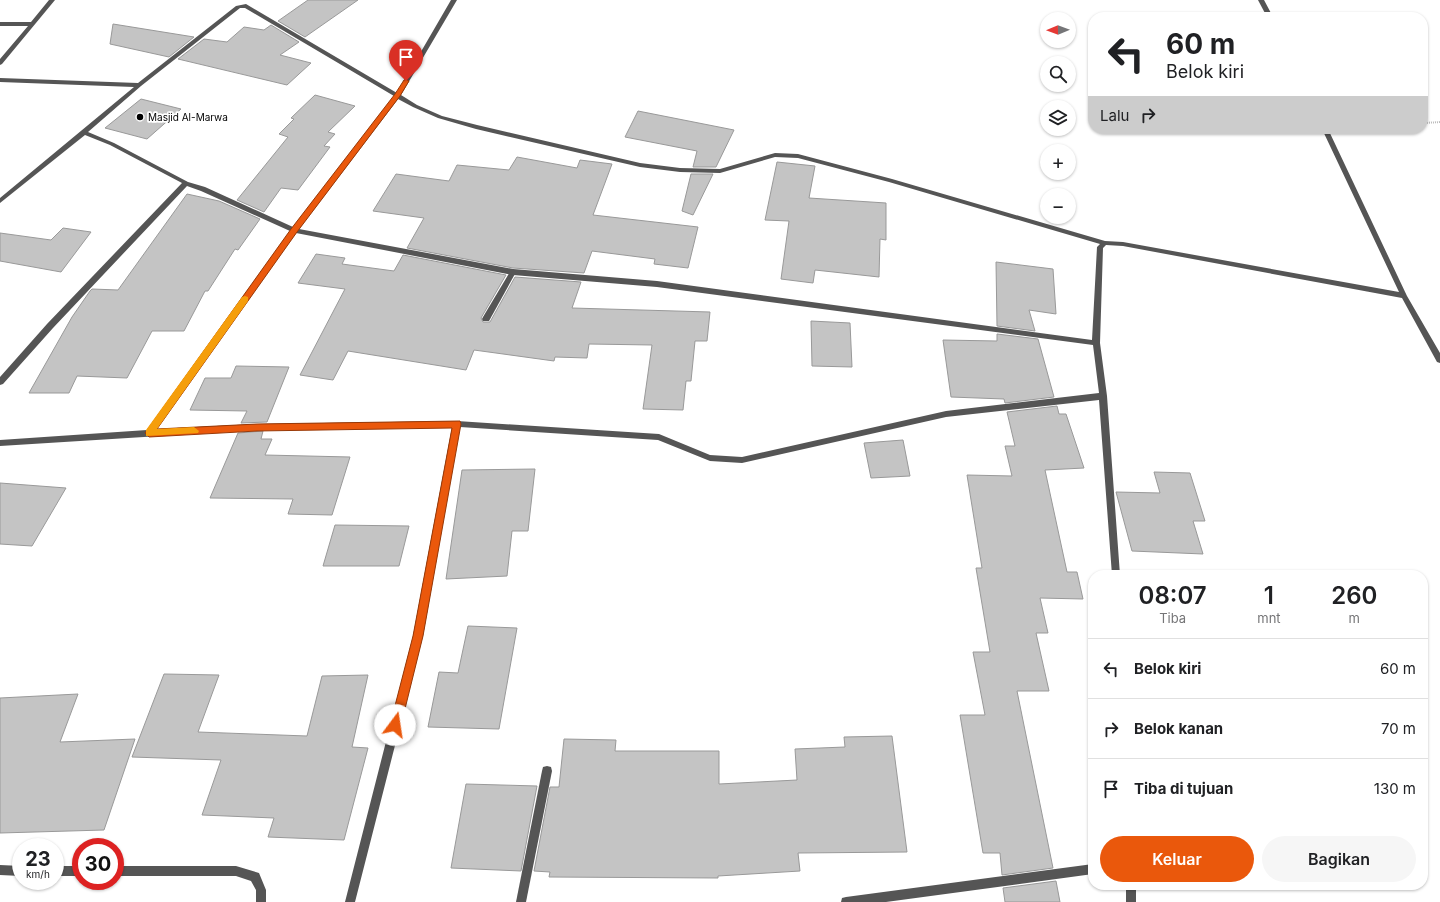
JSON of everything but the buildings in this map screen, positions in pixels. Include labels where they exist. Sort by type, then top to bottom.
[{"type":"street","points":[[0,63],[52,0]]},
{"type":"street","points":[[149,433],[294,230],[398,95],[454,0]]},
{"type":"street","points":[[1261,0],[1267,12]]},
{"type":"street","points":[[0,202],[139,85],[238,7],[246,6],[415,106],[440,117],[640,165],[680,170],[720,171],[775,155],[798,156],[890,180],[1105,242],[1123,244],[1404,296]]},
{"type":"street","points":[[0,24],[31,24]]},
{"type":"street","points":[[0,80],[139,85]]},
{"type":"street","points":[[84,132],[112,144],[186,183],[203,189],[294,230],[513,272],[657,284],[1096,343]]},
{"type":"street","points":[[1327,134],[1404,296],[1440,360]]},
{"type":"street","points":[[0,382],[50,326],[186,183]]},
{"type":"street","points":[[1105,242],[1100,247],[1096,343],[1103,396],[1116,570]]},
{"type":"street","points":[[486,319],[513,272]]},
{"type":"street","points":[[0,443],[257,427],[457,424],[659,437],[710,458],[742,460],[946,414],[1103,396]]},
{"type":"street","points":[[350,902],[418,636],[429,584],[457,424]]},
{"type":"street","points":[[521,902],[547,771]]},
{"type":"street","points":[[0,870],[12,871]]},
{"type":"street","points":[[846,902],[1088,870]]},
{"type":"street","points":[[124,871],[236,871],[255,877],[261,890],[261,902]]},
{"type":"street","points":[[1131,890],[1131,902]]},
{"type":"path","points":[[1428,122],[1440,122]]},
{"type":"slow traffic","points":[[194,431],[149,433],[245,299]]},
{"type":"place","name":"Masjid Al-Marwa","points":[[140,117]]},
{"type":"route","points":[[395,725],[418,636],[429,584],[457,424],[359,427],[257,427],[149,433],[294,230],[398,95],[406,81]]}]
